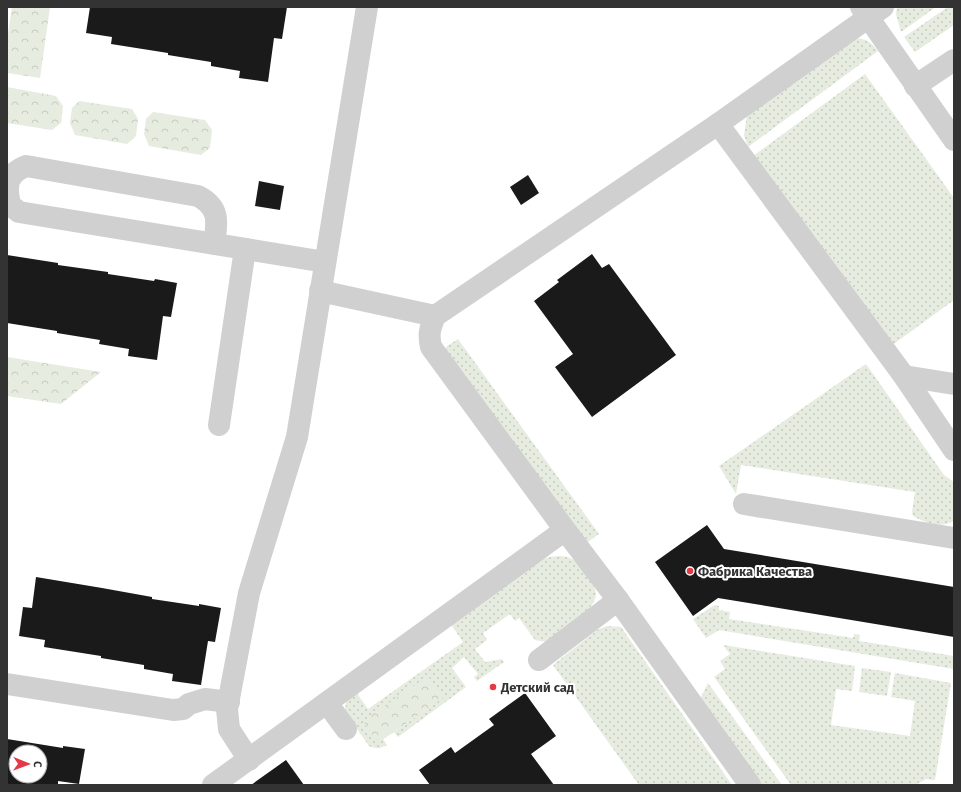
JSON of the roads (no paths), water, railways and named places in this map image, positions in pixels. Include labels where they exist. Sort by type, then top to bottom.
[{"type":"lane","points":[[249,760],[229,729],[227,709],[249,593],[297,437],[367,7]]},
{"type":"lane","points":[[750,785],[618,600],[431,347],[429,337],[430,328],[435,316],[718,124],[870,10],[915,86],[954,140]]},
{"type":"lane","points":[[915,86],[954,60]]},
{"type":"lane","points":[[718,124],[904,376],[954,450]]},
{"type":"lane","points":[[214,244],[217,226],[215,212],[208,201],[198,196],[26,166],[16,170],[10,179],[8,193],[10,205],[19,212],[214,244],[325,262]]},
{"type":"lane","points":[[219,425],[245,249]]},
{"type":"lane","points":[[320,291],[435,316]]},
{"type":"lane","points":[[904,376],[954,384]]},
{"type":"lane","points":[[744,504],[954,538]]},
{"type":"lane","points":[[213,785],[565,530]]},
{"type":"lane","points":[[539,660],[618,600]]},
{"type":"lane","points":[[7,684],[173,710],[183,709],[193,702],[205,699],[229,702]]},
{"type":"lane","points":[[327,703],[346,730]]},
{"type":"place","name":"Фабрика Качества","points":[[690,571]]},
{"type":"place","name":"Детский сад","points":[[493,687]]}]
